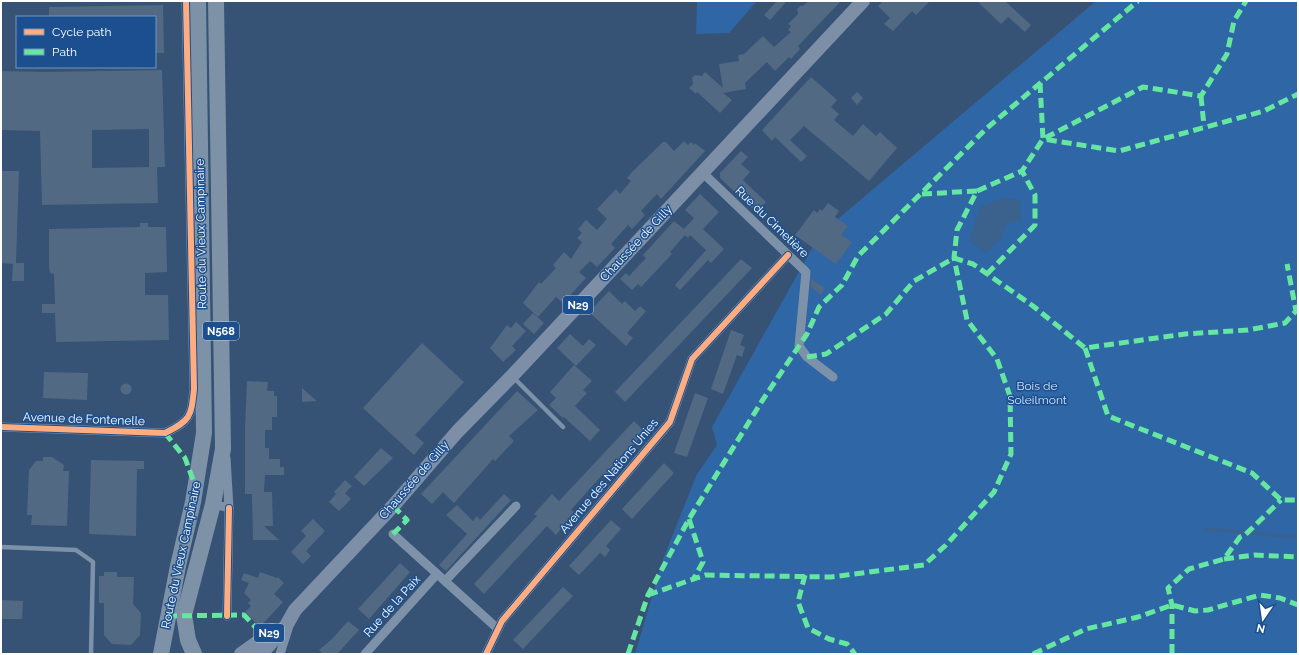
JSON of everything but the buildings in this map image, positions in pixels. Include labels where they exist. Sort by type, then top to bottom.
[{"type":"highway","name":"Route du Vieux Campinaire","points":[[162,654],[178,566],[193,502],[204,433],[198,1]]},
{"type":"highway","name":"Route du Vieux Campinaire","points":[[194,654],[188,640],[184,615],[213,504],[224,449],[216,1]]},
{"type":"main road","name":"Chaussée de Gilly","points":[[241,654],[265,637],[279,622],[295,610],[393,506],[457,432],[512,376],[863,1]]},
{"type":"main road","name":"Chaussée de Gilly","points":[[261,654],[286,626],[295,610]]},
{"type":"street","name":"Avenue de Fontenelle","points":[[1,427],[165,433],[183,424],[191,412],[194,389],[187,115],[186,1]]},
{"type":"street","name":"Rue du Cimetière","points":[[702,172],[806,272],[799,346],[807,357],[833,377]]},
{"type":"street","name":"Avenue des Nations Unies","points":[[486,654],[506,616],[670,422],[692,359],[788,255]]},
{"type":"street","name":"Route du Vieux Campinaire","points":[[224,449],[227,464],[229,508],[227,616]]},
{"type":"street","name":"Route du Vieux Campinaire","points":[[213,504],[229,508]]},
{"type":"street","points":[[445,581],[516,506]]},
{"type":"street","points":[[394,534],[498,629]]},
{"type":"street","name":"Rue de la Paix","points":[[365,654],[438,574]]},
{"type":"street","points":[[280,654],[288,629],[286,626]]},
{"type":"lane","points":[[512,376],[564,427]]},
{"type":"lane","points":[[1,547],[76,550],[93,562],[92,654]]},
{"type":"green space","points":[[697,1],[757,1],[729,33],[696,34]]},
{"type":"green space","name":"Bois de Soleilmont","points":[[1096,1],[1298,1],[1298,654],[635,654],[663,559],[697,474],[717,445],[712,427],[820,234]]},
{"type":"shaded area","points":[[1003,198],[1020,200],[1021,220],[1006,225],[1000,240],[986,253],[969,240],[980,207]]},
{"type":"waterway","points":[[1205,529],[1298,537]]},
{"type":"marked path","points":[[628,654],[648,595],[689,519],[762,401],[807,334],[819,307],[842,285],[858,256],[987,128],[1138,1]]},
{"type":"marked path","points":[[648,595],[705,575],[831,577],[924,565],[946,545],[994,492],[1011,454],[1010,396],[997,359],[967,320],[954,258],[957,230],[977,191],[1022,171],[1043,139],[1143,87],[1201,96],[1227,54],[1234,21],[1246,1]]},
{"type":"marked path","points":[[1040,83],[1043,139],[1119,151],[1264,111],[1298,94]]},
{"type":"marked path","points":[[1201,96],[1204,126]]},
{"type":"marked path","points":[[987,274],[1035,225],[1035,195],[1022,171]]},
{"type":"marked path","points":[[922,194],[977,191]]},
{"type":"marked path","points":[[807,357],[826,354],[886,314],[914,281],[954,258],[973,264],[1033,306],[1085,348],[1185,334],[1248,330],[1285,323],[1296,311],[1287,264]]},
{"type":"marked path","points":[[1085,348],[1108,416],[1252,473],[1281,500],[1298,500]]},
{"type":"marked path","points":[[165,433],[185,458],[196,488]]},
{"type":"marked path","points":[[1172,654],[1172,605],[1168,588],[1189,569],[1224,559],[1240,537],[1245,535],[1281,500]]},
{"type":"marked path","points":[[393,506],[407,520],[393,534]]},
{"type":"marked path","points":[[689,519],[703,562],[694,578]]},
{"type":"marked path","points":[[1224,559],[1254,555],[1298,557]]},
{"type":"marked path","points":[[805,575],[798,602],[808,628],[829,639],[847,644],[855,654]]},
{"type":"marked path","points":[[1033,654],[1086,629],[1138,617],[1172,605],[1195,611],[1208,610],[1260,595],[1280,598],[1298,605]]},
{"type":"marked path","points":[[167,616],[244,615],[265,637]]},
{"type":"cycle path","points":[[1,427],[165,433],[180,425],[188,417],[192,406],[194,389],[186,1]]},
{"type":"cycle path","points":[[486,654],[502,621],[670,422],[692,359],[788,255]]},
{"type":"cycle path","points":[[227,616],[229,508]]}]
